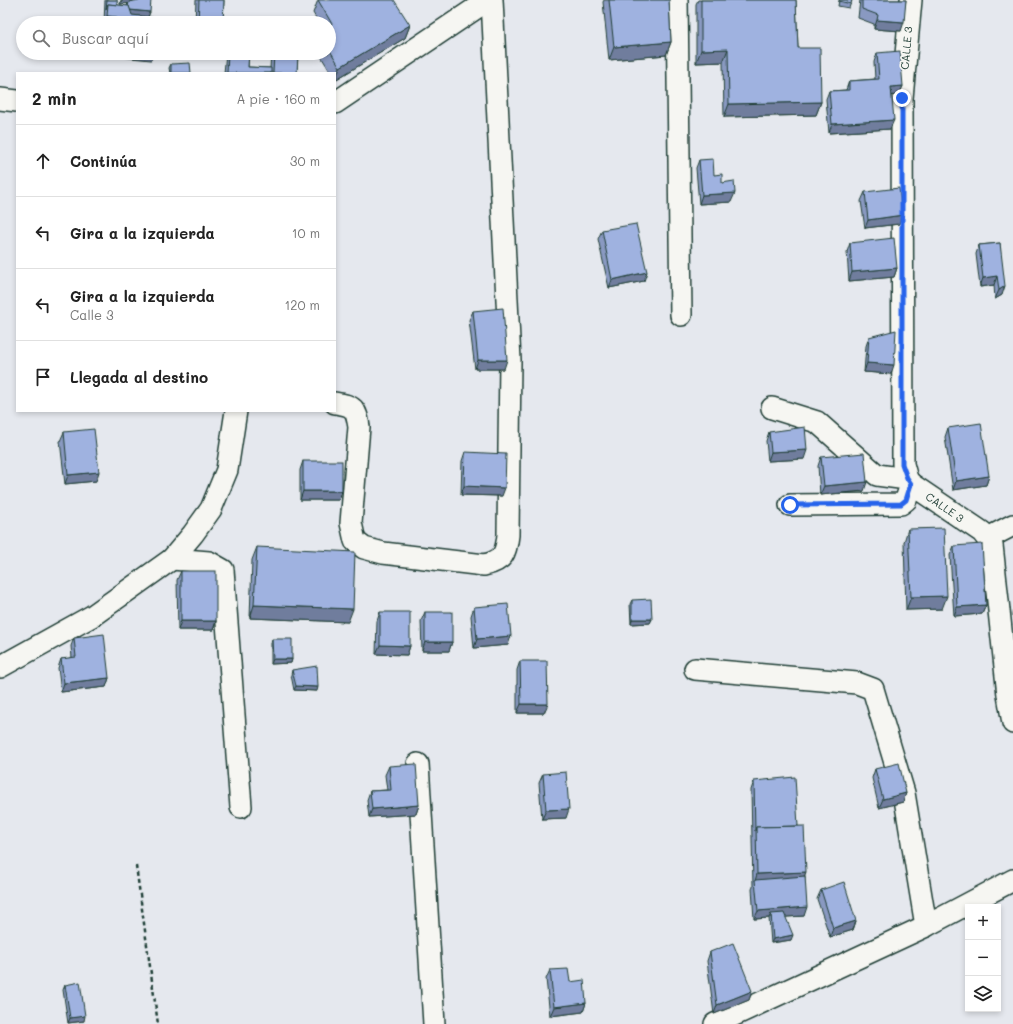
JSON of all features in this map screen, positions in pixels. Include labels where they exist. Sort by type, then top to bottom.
[{"type":"street","points":[[336,101],[488,0]]},
{"type":"street","points":[[336,403],[349,405],[356,414],[359,427],[351,523],[355,541],[364,548],[391,554],[484,565],[499,560],[506,549],[508,535],[510,360],[492,0]]},
{"type":"street","points":[[677,0],[681,315]]},
{"type":"street","name":"CALLE 3","points":[[911,0],[902,106],[902,464],[909,481],[982,532],[988,538]]},
{"type":"street","points":[[0,99],[16,101]]},
{"type":"street","points":[[772,408],[817,422],[877,475],[909,481],[906,500],[901,504],[790,505]]},
{"type":"street","points":[[0,667],[92,616],[172,559],[211,509],[227,470],[236,412]]},
{"type":"street","points":[[1013,525],[988,538],[992,545],[1008,696],[1013,723]]},
{"type":"street","points":[[172,559],[209,562],[223,570],[241,807]]},
{"type":"street","points":[[695,669],[857,683],[873,689],[904,793],[926,926]]},
{"type":"street","points":[[418,764],[434,1024]]},
{"type":"street","points":[[715,1024],[926,926],[1013,880]]},
{"type":"path","points":[[136,866],[158,1024]]},
{"type":"building","points":[[107,0],[117,0],[117,5],[108,4],[106,9]]},
{"type":"building","points":[[151,0],[150,12],[130,10],[128,6],[129,2]]},
{"type":"building","points":[[199,0],[224,0],[223,16],[198,16]]},
{"type":"building","points":[[318,0],[394,0],[410,25],[340,67],[336,60],[336,16],[327,16]]},
{"type":"building","points":[[609,0],[669,0],[671,42],[614,47]]},
{"type":"building","points":[[701,0],[796,0],[798,48],[820,48],[821,102],[729,104],[728,49],[701,50]]},
{"type":"building","points":[[852,0],[851,4],[839,1]]},
{"type":"building","points":[[862,0],[906,0],[904,22],[877,20],[878,15],[862,9]]},
{"type":"building","points":[[108,4],[129,6],[132,15],[140,16],[107,16]]},
{"type":"building","points":[[900,51],[903,86],[891,87],[894,120],[832,124],[829,91],[849,90],[849,81],[879,79],[877,53]]},
{"type":"building","points":[[228,60],[248,60],[248,67],[271,68],[271,72],[227,72]]},
{"type":"building","points":[[274,60],[298,60],[297,72],[273,72]]},
{"type":"building","points":[[190,63],[191,72],[171,72],[171,64]]},
{"type":"building","points":[[713,159],[714,175],[722,174],[722,183],[734,181],[735,193],[702,195],[699,160]]},
{"type":"building","points":[[899,188],[903,215],[868,220],[865,192]]},
{"type":"building","points":[[636,224],[647,272],[612,280],[602,230]]},
{"type":"building","points":[[894,238],[897,268],[852,272],[850,243]]},
{"type":"building","points":[[1000,243],[1005,286],[999,290],[997,276],[983,278],[979,245]]},
{"type":"building","points":[[503,308],[507,360],[478,360],[473,311]]},
{"type":"building","points":[[896,330],[894,365],[867,363],[869,337]]},
{"type":"building","points":[[981,423],[989,476],[956,481],[948,428]]},
{"type":"building","points":[[805,427],[807,450],[771,452],[769,432]]},
{"type":"building","points":[[94,429],[99,472],[68,475],[64,432]]},
{"type":"building","points":[[465,452],[506,454],[505,488],[464,486]]},
{"type":"building","points":[[864,453],[867,482],[824,486],[821,457]]},
{"type":"building","points":[[303,461],[342,461],[342,491],[303,491]]},
{"type":"building","points":[[944,528],[947,596],[911,597],[908,529]]},
{"type":"building","points":[[982,544],[986,605],[957,607],[954,546]]},
{"type":"building","points":[[257,547],[355,552],[353,609],[254,605]]},
{"type":"building","points":[[181,571],[216,571],[216,621],[181,621]]},
{"type":"building","points":[[651,599],[652,619],[632,619],[632,600]]},
{"type":"building","points":[[508,604],[511,636],[477,639],[474,607]]},
{"type":"building","points":[[380,612],[410,612],[410,646],[380,645]]},
{"type":"building","points":[[425,612],[452,612],[452,642],[425,642]]},
{"type":"building","points":[[104,634],[109,678],[64,683],[61,659],[76,657],[74,638]]},
{"type":"building","points":[[272,639],[292,639],[292,659],[273,659]]},
{"type":"building","points":[[520,661],[547,661],[548,704],[521,704]]},
{"type":"building","points":[[317,666],[318,687],[296,686],[292,670]]},
{"type":"building","points":[[899,763],[906,793],[883,799],[875,769]]},
{"type":"building","points":[[416,764],[419,805],[372,809],[370,791],[391,790],[389,766]]},
{"type":"building","points":[[566,772],[569,809],[546,810],[543,774]]},
{"type":"building","points":[[795,777],[798,826],[756,827],[755,831],[754,781]]},
{"type":"building","points":[[804,826],[806,872],[757,874],[756,827]]},
{"type":"building","points":[[805,876],[807,907],[758,911],[755,880]]},
{"type":"building","points":[[844,882],[856,921],[833,928],[821,890]]},
{"type":"building","points":[[784,913],[793,935],[773,939],[771,914]]},
{"type":"building","points":[[733,943],[752,991],[717,1005],[710,952]]},
{"type":"building","points":[[568,969],[570,982],[584,980],[586,1003],[554,1007],[550,970]]},
{"type":"building","points":[[80,982],[85,1016],[70,1018],[65,985]]},
{"type":"route","points":[[790,505],[901,504],[906,500],[911,484],[902,464],[902,98]]}]
